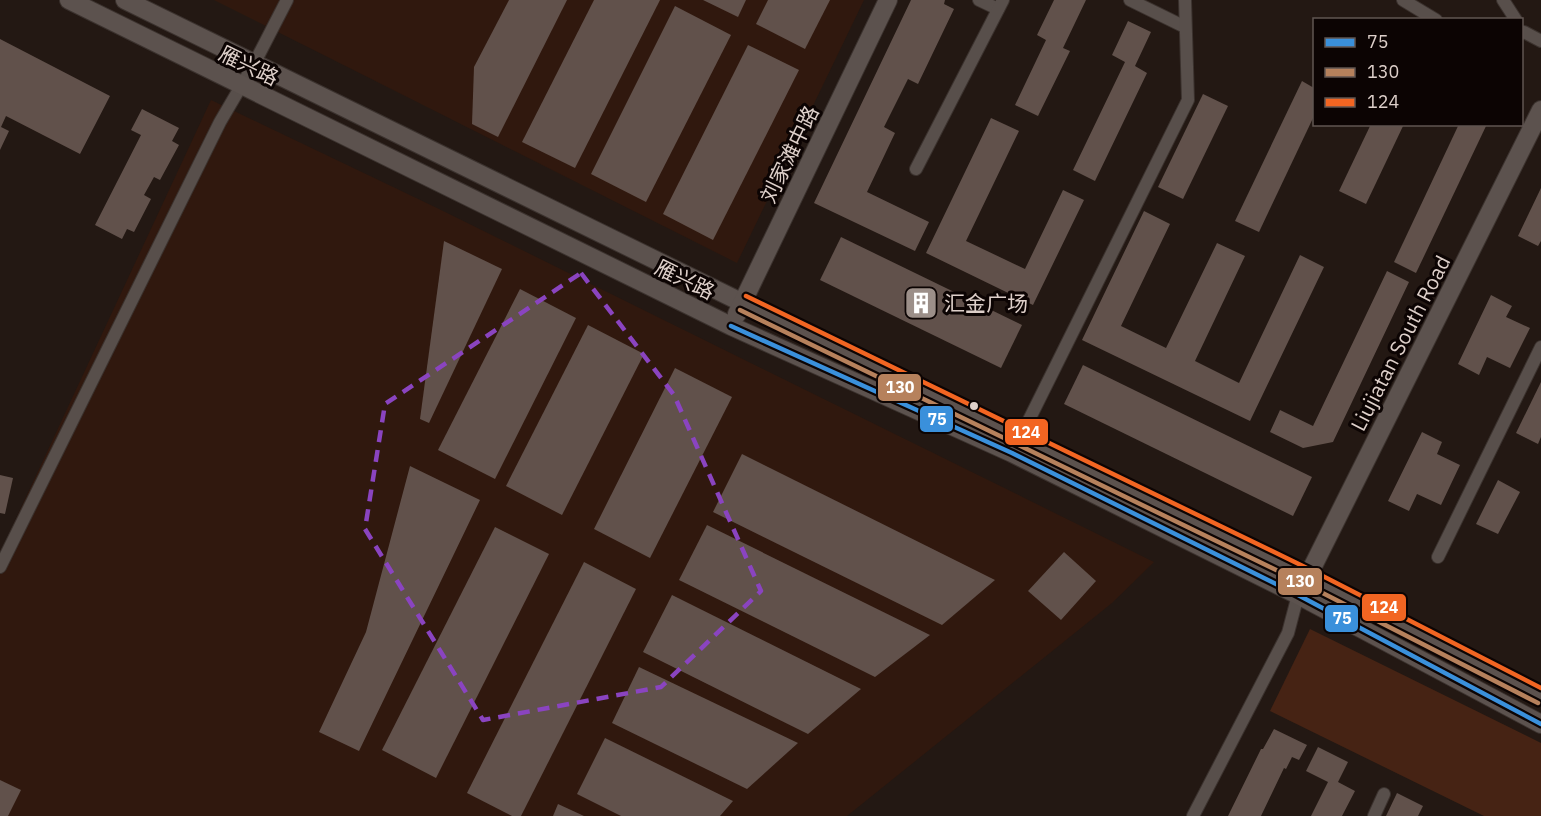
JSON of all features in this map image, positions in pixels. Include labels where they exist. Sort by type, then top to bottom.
[{"type":"main road","name":"雁兴路","points":[[69,0],[731,326],[1016,445],[1308,576],[1541,696]]},
{"type":"main road","name":"雁兴路","points":[[125,0],[743,303],[1541,724]]},
{"type":"main road","name":"刘家滩中路","points":[[731,326],[888,0]]},
{"type":"main road","name":"Liujiatan South Road","points":[[1298,595],[1541,110]]},
{"type":"street","points":[[0,567],[220,122],[254,64],[287,0]]},
{"type":"street","points":[[915,169],[1001,5],[979,0]]},
{"type":"street","points":[[1130,0],[1185,27]]},
{"type":"street","points":[[1016,445],[1188,100],[1185,0]]},
{"type":"street","points":[[1403,0],[1433,18]]},
{"type":"street","points":[[1503,0],[1515,18]]},
{"type":"street","points":[[1523,32],[1541,41]]},
{"type":"street","points":[[1438,557],[1541,347]]},
{"type":"street","points":[[1193,816],[1287,633],[1298,595]]},
{"type":"street","points":[[1374,816],[1384,794]]},
{"type":"highlighted area","points":[[581,273],[674,395],[761,591],[661,687],[483,720],[365,529],[385,404]]},
{"type":"shaded area","points":[[214,0],[864,0],[737,263]]},
{"type":"shaded area","points":[[211,100],[437,208],[1154,562],[1112,603],[847,816],[0,816],[0,553]]},
{"type":"shaded area","points":[[1310,629],[1541,743],[1541,816],[1484,816],[1270,711]]},
{"type":"building","points":[[509,0],[567,0],[498,137],[472,124],[474,67]]},
{"type":"building","points":[[594,0],[660,0],[575,168],[522,142]]},
{"type":"building","points":[[703,0],[746,0],[738,17]]},
{"type":"building","points":[[768,0],[830,0],[805,49],[756,24]]},
{"type":"building","points":[[911,0],[945,0],[944,4],[954,9],[918,84],[908,79],[884,127],[895,133],[867,192],[929,222],[915,251],[814,203]]},
{"type":"building","points":[[1054,0],[1086,0],[1063,48],[1070,51],[1038,116],[1015,105],[1046,40],[1037,35]]},
{"type":"building","points":[[675,6],[731,35],[646,202],[591,174]]},
{"type":"building","points":[[1128,21],[1151,32],[1135,66],[1147,73],[1095,181],[1073,170],[1125,62],[1112,55]]},
{"type":"building","points":[[0,39],[110,96],[80,154],[6,116],[1,127],[9,131],[0,150]]},
{"type":"building","points":[[748,45],[799,70],[713,240],[663,214]]},
{"type":"building","points":[[1302,81],[1313,87],[1313,118],[1259,232],[1235,221]]},
{"type":"building","points":[[1203,94],[1228,106],[1183,199],[1158,187]]},
{"type":"building","points":[[142,109],[179,128],[172,141],[179,145],[160,180],[154,177],[144,195],[151,199],[134,232],[127,229],[122,239],[95,225],[141,135],[131,130]]},
{"type":"building","points":[[991,118],[1019,131],[966,241],[1025,269],[1063,190],[1084,200],[1033,305],[926,253]]},
{"type":"building","points":[[1370,126],[1403,126],[1366,204],[1339,191]]},
{"type":"building","points":[[1458,126],[1486,126],[1416,273],[1394,262]]},
{"type":"building","points":[[1541,188],[1541,241],[1538,246],[1518,236]]},
{"type":"building","points":[[1144,211],[1170,224],[1121,326],[1166,348],[1217,243],[1245,256],[1195,361],[1239,383],[1300,255],[1324,267],[1250,421],[1082,340]]},
{"type":"building","name":"汇金广场","points":[[841,237],[1022,325],[1001,368],[820,280]]},
{"type":"building","points":[[444,241],[502,269],[429,423],[420,419]]},
{"type":"building","points":[[1387,271],[1409,282],[1333,442],[1303,448],[1270,432],[1280,410],[1313,426]]},
{"type":"building","points":[[520,289],[576,318],[495,479],[438,450]]},
{"type":"building","points":[[1491,295],[1512,306],[1506,317],[1530,328],[1510,368],[1487,357],[1479,375],[1458,364]]},
{"type":"building","points":[[588,325],[644,354],[562,515],[506,486]]},
{"type":"building","points":[[1083,365],[1312,477],[1293,516],[1064,404]]},
{"type":"building","points":[[675,368],[732,397],[650,558],[594,529]]},
{"type":"building","points":[[1541,382],[1541,437],[1538,444],[1516,433]]},
{"type":"building","points":[[1422,432],[1442,442],[1437,454],[1460,465],[1441,505],[1417,494],[1409,511],[1388,501]]},
{"type":"building","points":[[742,454],[995,580],[942,625],[713,512]]},
{"type":"building","points":[[410,466],[480,500],[359,751],[319,732],[366,632]]},
{"type":"building","points":[[0,475],[13,478],[5,514],[0,513]]},
{"type":"building","points":[[1498,480],[1520,492],[1498,534],[1476,524]]},
{"type":"building","points":[[707,525],[930,635],[875,677],[679,580]]},
{"type":"building","points":[[495,527],[549,554],[436,778],[382,750]]},
{"type":"building","points":[[1064,552],[1096,581],[1061,620],[1028,591]]},
{"type":"building","points":[[584,562],[636,589],[521,816],[512,816],[467,793]]},
{"type":"building","points":[[672,595],[861,689],[808,734],[643,652]]},
{"type":"building","points":[[639,667],[798,743],[747,789],[612,723]]},
{"type":"building","points":[[1274,729],[1307,745],[1299,760],[1292,757],[1286,769],[1284,768],[1261,816],[1228,816],[1261,749]]},
{"type":"building","points":[[605,738],[733,801],[720,816],[621,816],[577,794]]},
{"type":"building","points":[[1318,747],[1348,762],[1338,782],[1355,791],[1342,816],[1311,816],[1328,782],[1306,771]]},
{"type":"building","points":[[0,780],[21,790],[8,816],[0,816]]},
{"type":"building","points":[[1397,793],[1423,806],[1418,816],[1386,816]]},
{"type":"building","points":[[558,804],[584,816],[553,816]]},
{"type":"transit line","name":"124","points":[[746,296],[1311,570],[1541,688]]},
{"type":"transit line","name":"130","points":[[740,310],[1305,584],[1538,703]]},
{"type":"transit line","name":"75","points":[[731,326],[1012,453],[1298,595],[1541,724]]},
{"type":"place","name":"汇金广场","points":[[921,303]]}]
